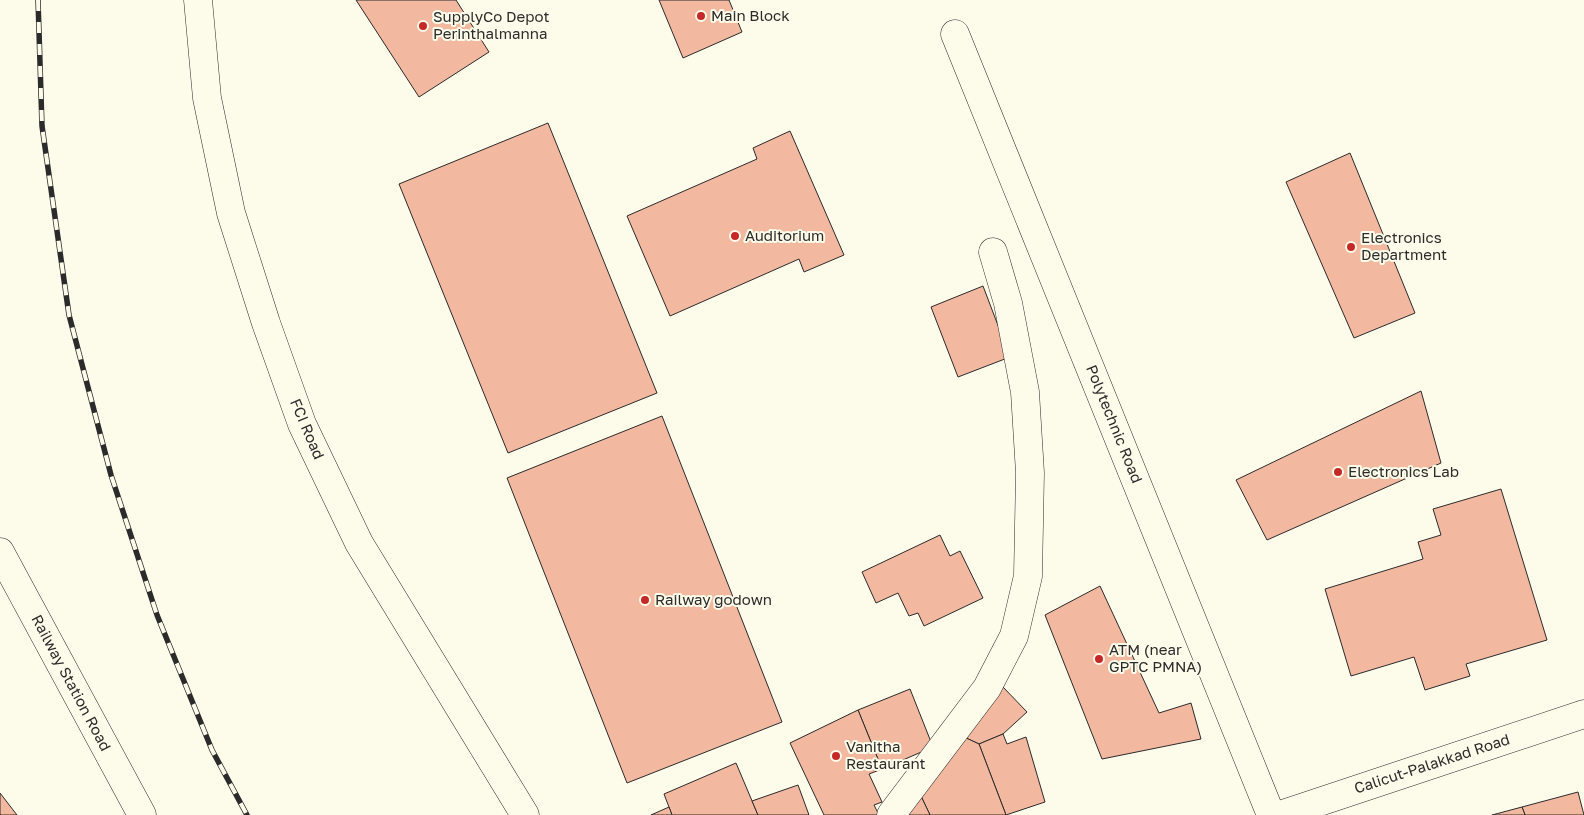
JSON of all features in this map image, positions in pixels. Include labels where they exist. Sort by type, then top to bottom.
[{"type":"main road","name":"FCI Road","points":[[198,0],[206,98],[231,213],[266,323],[302,424],[359,543],[525,815]]},
{"type":"main road","name":"Polytechnic Road","points":[[955,34],[1271,815]]},
{"type":"main road","points":[[891,815],[987,688],[1014,636],[1028,576],[1030,473],[1025,392],[1008,303],[993,252]]},
{"type":"main road","name":"Railway Station Road","points":[[0,552],[142,815]]},
{"type":"main road","name":"Calicut-Palakkad Road","points":[[1280,815],[1584,714]]},
{"type":"building","name":"SupplyCo Depot Perinthalmanna","points":[[356,0],[456,0],[489,52],[419,97]]},
{"type":"building","name":"Main Block","points":[[659,0],[729,0],[742,32],[683,58]]},
{"type":"building","points":[[548,123],[657,393],[508,453],[399,184]]},
{"type":"building","name":"Auditorium","points":[[790,131],[844,255],[804,272],[799,259],[670,316],[627,216],[757,159],[753,148]]},
{"type":"building","name":"Electronics Department","points":[[1350,153],[1415,313],[1354,338],[1286,182]]},
{"type":"building","points":[[983,286],[1010,357],[958,377],[931,307]]},
{"type":"building","name":"Electronics Lab","points":[[1421,391],[1441,463],[1267,540],[1236,480]]},
{"type":"building","name":"Railway godown","points":[[662,416],[782,722],[627,783],[507,478]]},
{"type":"building","points":[[1501,489],[1547,640],[1466,664],[1470,676],[1425,690],[1414,657],[1351,676],[1325,589],[1423,559],[1418,542],[1441,535],[1433,509]]},
{"type":"building","points":[[940,535],[950,556],[960,551],[983,598],[924,626],[918,613],[909,616],[898,593],[876,603],[862,572]]},
{"type":"building","name":"ATM (near GPTC PMNA)","points":[[1100,586],[1159,713],[1191,703],[1201,739],[1102,759],[1045,615]]},
{"type":"building","points":[[1003,687],[1027,712],[1003,734],[979,744],[962,736]]},
{"type":"building","points":[[910,689],[933,747],[882,769],[858,710]]},
{"type":"building","name":"Vanitha Restaurant","points":[[858,710],[882,769],[869,774],[882,802],[874,805],[879,815],[824,815],[790,743]]},
{"type":"building","points":[[1003,734],[1007,744],[1026,737],[1045,802],[1006,815],[979,744]]},
{"type":"building","points":[[962,736],[979,744],[1006,815],[930,815],[920,794]]},
{"type":"building","points":[[736,763],[758,815],[672,815],[664,794]]},
{"type":"building","points":[[798,785],[809,815],[758,815],[752,801]]},
{"type":"building","points":[[1578,792],[1584,815],[1525,815],[1522,807]]},
{"type":"building","points":[[0,793],[17,815],[0,815]]},
{"type":"building","points":[[920,794],[930,815],[903,815]]},
{"type":"building","points":[[669,807],[672,815],[651,815]]},
{"type":"building","points":[[1522,807],[1525,815],[1492,815]]},
{"type":"railway","points":[[38,0],[42,126],[69,315],[111,475],[157,615],[212,750],[247,815]]},
{"type":"place","name":"Main Block","points":[[701,16]]},
{"type":"place","name":"SupplyCo Depot Perinthalmanna","points":[[423,26]]},
{"type":"place","name":"Auditorium","points":[[735,236]]},
{"type":"place","name":"Electronics Department","points":[[1351,247]]},
{"type":"place","name":"Electronics Lab","points":[[1338,472]]},
{"type":"place","name":"Railway godown","points":[[645,600]]},
{"type":"place","name":"ATM (near GPTC PMNA)","points":[[1099,659]]},
{"type":"place","name":"Vanitha Restaurant","points":[[836,756]]}]
